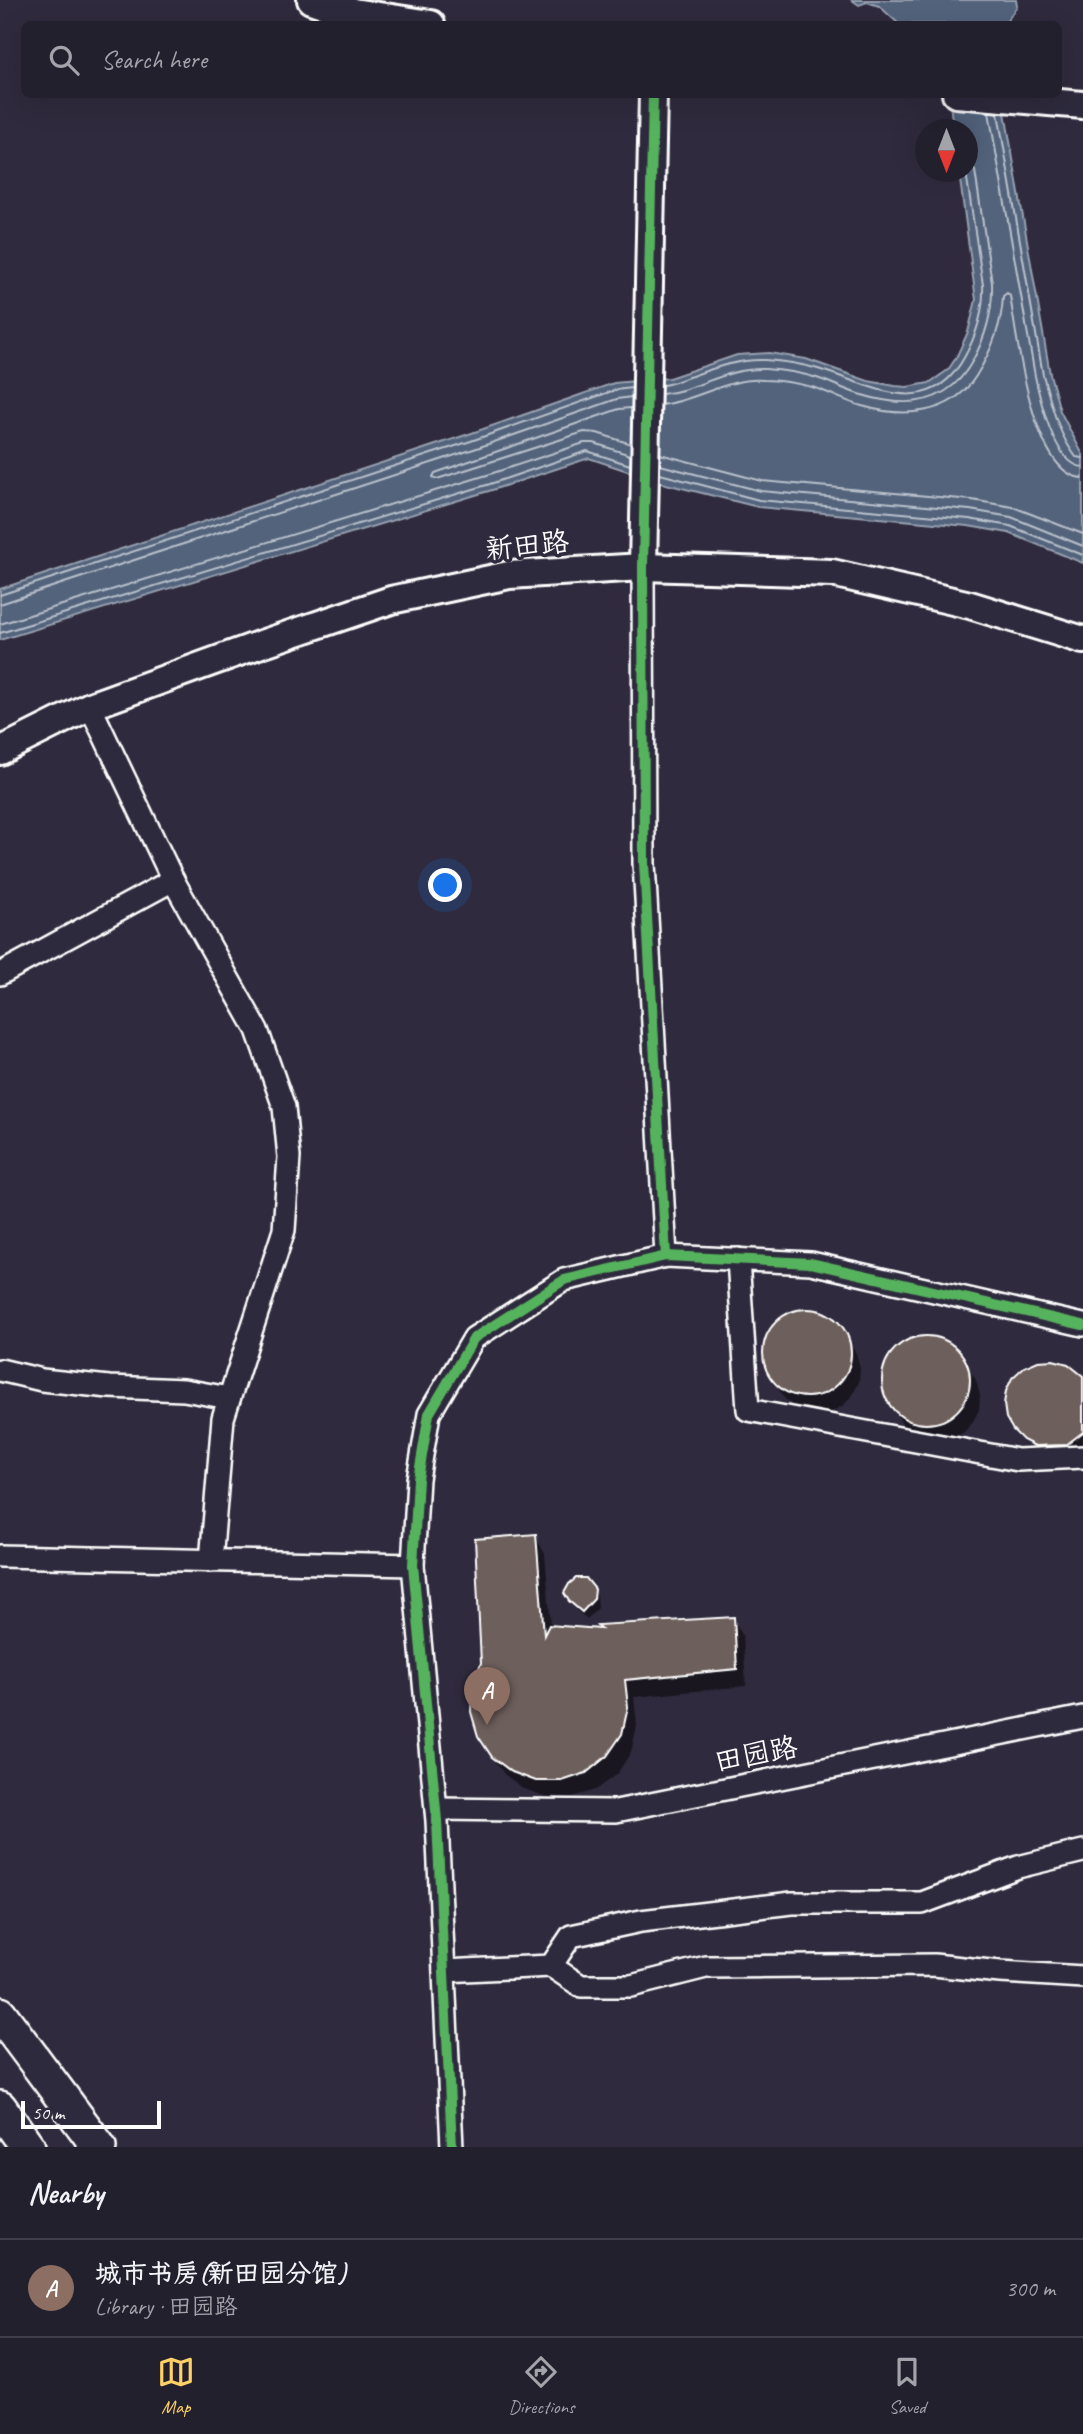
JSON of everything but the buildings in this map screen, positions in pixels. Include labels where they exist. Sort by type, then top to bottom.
[{"type":"main road","points":[[0,2014],[99,2147]]},
{"type":"main road","points":[[0,2108],[28,2147]]},
{"type":"street","points":[[311,0],[340,10],[411,21]]},
{"type":"street","points":[[653,98],[643,567],[644,863],[666,1256]]},
{"type":"street","points":[[999,98],[1073,105]]},
{"type":"street","name":"新田路","points":[[0,751],[90,706],[264,643],[391,600],[509,575],[643,567],[832,573],[970,605],[1083,639]]},
{"type":"street","points":[[90,706],[173,880],[257,1030],[284,1107],[289,1157],[284,1230],[223,1418],[211,1561]]},
{"type":"street","points":[[0,974],[173,880]]},
{"type":"street","points":[[452,2147],[436,1809],[413,1565],[418,1479],[429,1414],[474,1338],[564,1280],[666,1256],[811,1263],[1083,1325]]},
{"type":"street","points":[[738,1259],[748,1410],[1018,1460],[1083,1457]]},
{"type":"street","points":[[0,1370],[42,1380],[109,1387],[184,1390],[229,1398]]},
{"type":"street","points":[[0,1556],[413,1565]]},
{"type":"street","name":"田园路","points":[[436,1809],[616,1811],[1083,1717]]},
{"type":"street","points":[[551,1966],[571,1936],[641,1921],[792,1903],[922,1903],[1018,1867],[1083,1851]]},
{"type":"street","points":[[444,1971],[551,1966],[581,1986],[631,1986],[706,1967],[934,1965],[1083,1978]]},
{"type":"water","points":[[852,0],[1016,0],[1017,6],[1007,21],[896,21],[879,6],[867,2],[859,5]]},
{"type":"water","points":[[949,98],[1003,98],[1050,374],[1060,411],[1083,455],[1083,563],[1009,533],[968,526],[758,507],[666,484],[589,458],[0,640],[0,589],[469,434],[614,383],[669,378],[737,355],[769,353],[806,359],[868,381],[907,387],[929,383],[948,370],[956,358],[968,332],[976,300],[960,182],[978,182],[978,119],[952,119]]},
{"type":"cycle path","points":[[653,98],[643,567],[644,863],[666,1256]]},
{"type":"cycle path","points":[[452,2147],[437,1821],[413,1565],[418,1479],[429,1414],[474,1338],[564,1280],[666,1256],[811,1263],[1083,1325]]},
{"type":"place","name":"城市书房(新田园分馆)","points":[[487,1725]]}]
